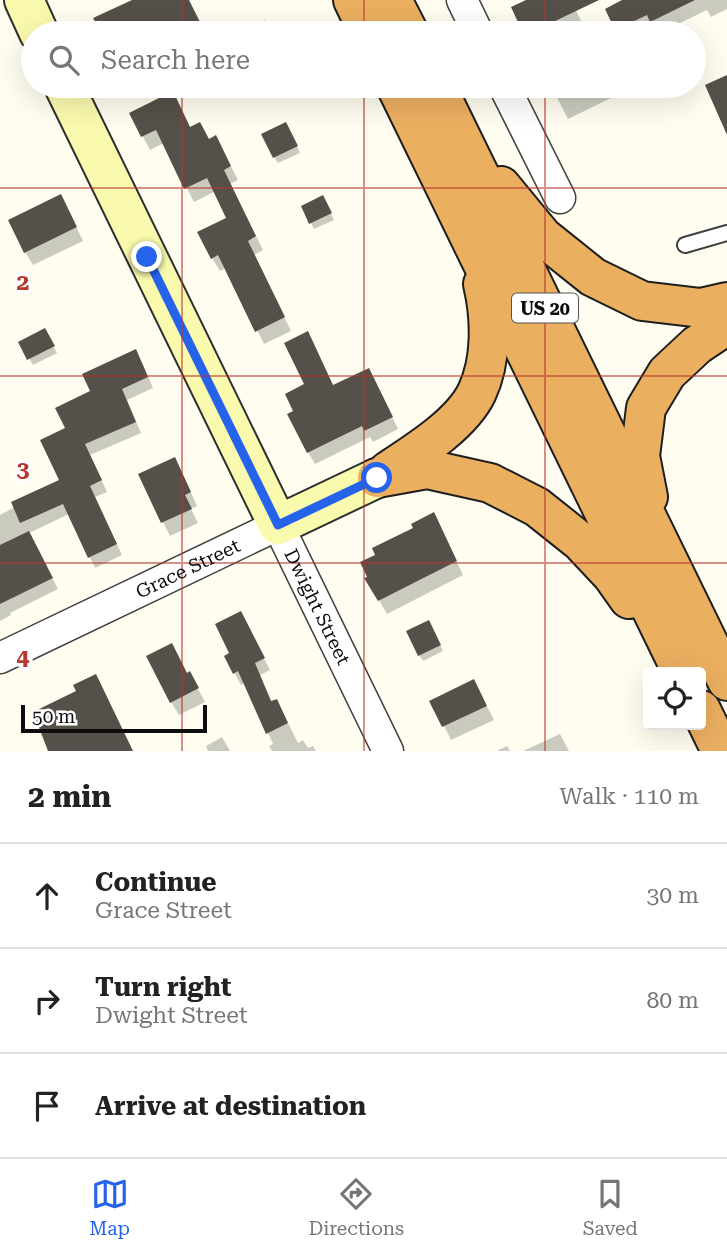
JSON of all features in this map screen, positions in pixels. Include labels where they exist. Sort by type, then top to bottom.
[{"type":"highway","points":[[352,0],[363,21]]},
{"type":"highway","points":[[393,0],[403,21]]},
{"type":"highway","name":"US 20","points":[[402,98],[680,667]]},
{"type":"highway","name":"US 20","points":[[442,98],[727,681]]},
{"type":"highway","points":[[443,98],[502,187],[543,237],[593,277],[642,301],[701,308],[727,302]]},
{"type":"highway","points":[[377,478],[452,425],[477,393],[488,355],[488,304],[474,244]]},
{"type":"highway","points":[[653,530],[640,456],[646,408],[667,373],[697,345],[727,324]]},
{"type":"highway","points":[[377,478],[427,469],[490,483],[537,506],[581,542],[612,575],[678,667]]},
{"type":"highway","points":[[706,720],[721,751]]},
{"type":"main road","points":[[24,0],[34,21]]},
{"type":"main road","name":"Dwight Street","points":[[70,98],[278,525]]},
{"type":"main road","name":"Grace Street","points":[[278,525],[377,478]]},
{"type":"street","points":[[462,0],[472,21]]},
{"type":"street","points":[[510,98],[561,198]]},
{"type":"street","name":"Grace Street","points":[[0,658],[278,525]]},
{"type":"street","name":"Dwight Street","points":[[278,525],[388,751]]},
{"type":"lane","points":[[685,246],[727,233]]},
{"type":"building","points":[[132,0],[189,0],[200,21],[95,21],[93,18]]},
{"type":"building","points":[[526,0],[599,0],[555,21],[517,21],[511,7]]},
{"type":"building","points":[[622,0],[695,0],[652,21],[647,15],[634,21],[611,21],[605,9]]},
{"type":"building","points":[[727,75],[727,135],[706,87],[706,85]]},
{"type":"building","points":[[159,98],[176,98],[190,127],[200,122],[209,139],[216,135],[231,166],[224,170],[256,236],[248,241],[285,317],[255,332],[218,255],[211,259],[197,232],[226,218],[207,178],[184,189],[156,130],[141,137],[129,113]]},
{"type":"building","points":[[286,122],[298,146],[273,158],[261,134]]},
{"type":"building","points":[[61,194],[77,227],[24,253],[8,220]]},
{"type":"building","points":[[323,195],[332,213],[309,224],[301,206]]},
{"type":"building","points":[[45,328],[55,346],[27,360],[18,342]]},
{"type":"building","points":[[308,331],[333,385],[369,368],[393,417],[364,431],[362,426],[307,453],[287,414],[293,411],[285,394],[304,384],[284,343]]},
{"type":"building","points":[[136,349],[148,377],[122,389],[136,422],[85,444],[102,480],[90,486],[117,544],[88,558],[63,504],[20,523],[11,502],[59,480],[40,440],[65,428],[55,408],[90,391],[82,374]]},
{"type":"building","points":[[175,457],[191,492],[185,495],[192,509],[161,523],[138,474]]},
{"type":"building","points":[[434,512],[457,561],[378,601],[364,578],[367,577],[360,562],[375,555],[372,548],[413,528],[411,524]]},
{"type":"building","points":[[29,531],[53,578],[0,604],[0,545]]},
{"type":"building","points":[[241,611],[265,658],[255,663],[271,701],[277,699],[288,723],[266,734],[238,671],[233,674],[224,656],[229,653],[215,624]]},
{"type":"building","points":[[429,620],[441,645],[418,656],[406,631]]},
{"type":"building","points":[[172,643],[187,673],[190,671],[199,688],[170,703],[146,656]]},
{"type":"building","points":[[96,674],[133,751],[48,751],[33,712],[76,691],[73,685]]},
{"type":"building","points":[[474,679],[487,706],[442,727],[429,701]]},
{"type":"route","points":[[147,257],[278,525],[377,478]]}]
